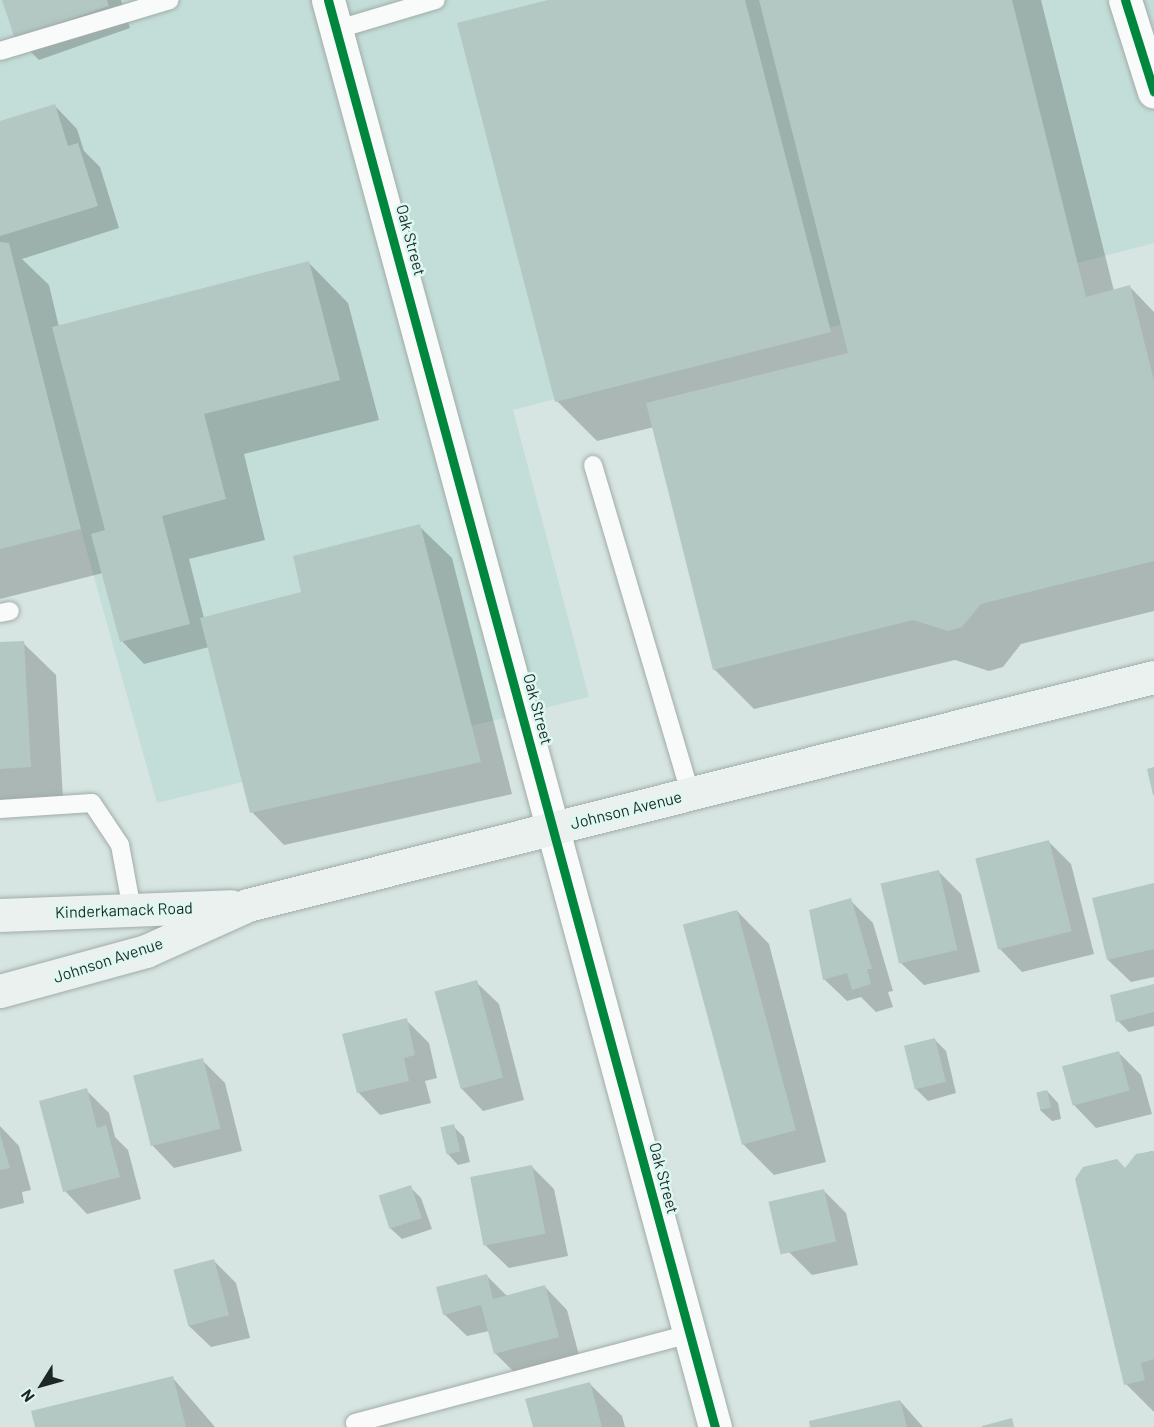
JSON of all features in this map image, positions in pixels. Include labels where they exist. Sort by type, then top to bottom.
[{"type":"main road","name":"Johnson Avenue","points":[[0,992],[146,951],[248,905],[1154,677]]},
{"type":"main road","name":"Kinderkamack Road","points":[[0,915],[248,905]]},
{"type":"street","points":[[1125,0],[1154,92]]},
{"type":"street","name":"Oak Street","points":[[333,14],[715,1427]]},
{"type":"lane","points":[[0,51],[170,0]]},
{"type":"lane","points":[[333,14],[436,0]]},
{"type":"lane","points":[[593,465],[690,793]]},
{"type":"lane","points":[[0,809],[92,803],[120,846],[132,910]]},
{"type":"lane","points":[[355,1423],[690,1334]]},
{"type":"shaded area","points":[[0,0],[1154,0],[1154,243],[513,410],[589,697],[157,803],[75,509],[0,529]]},
{"type":"building","points":[[2,0],[107,0],[109,6],[15,39]]},
{"type":"building","points":[[548,0],[745,0],[831,332],[555,402],[457,23]]},
{"type":"building","points":[[759,0],[1012,0],[1086,297],[1130,285],[1154,381],[1154,561],[981,604],[962,627],[948,631],[913,620],[713,670],[646,403],[848,353]]},
{"type":"building","points":[[55,104],[68,146],[78,143],[98,206],[0,236],[0,121]]},
{"type":"building","points":[[0,242],[9,243],[81,529],[0,549]]},
{"type":"building","points":[[309,261],[340,380],[204,414],[226,499],[162,516],[190,624],[120,642],[91,534],[105,530],[52,327]]},
{"type":"building","points":[[420,524],[481,762],[250,813],[200,618],[301,592],[293,556]]},
{"type":"building","points":[[24,641],[31,767],[0,769],[0,642]]},
{"type":"building","points":[[1154,767],[1154,795],[1153,795],[1147,769]]},
{"type":"building","points":[[1049,840],[1072,931],[998,950],[975,858]]},
{"type":"building","points":[[939,870],[957,950],[899,963],[881,883]]},
{"type":"building","points":[[1154,883],[1154,949],[1107,960],[1092,898]]},
{"type":"building","points":[[851,898],[872,969],[867,969],[871,984],[852,990],[847,973],[823,980],[809,910]]},
{"type":"building","points":[[737,910],[796,1130],[742,1145],[683,924]]},
{"type":"building","points":[[477,980],[503,1078],[461,1089],[434,991]]},
{"type":"building","points":[[1154,984],[1154,1012],[1116,1022],[1110,995]]},
{"type":"building","points":[[407,1018],[415,1055],[404,1058],[409,1081],[357,1093],[342,1034]]},
{"type":"building","points":[[935,1038],[946,1082],[915,1089],[904,1046]]},
{"type":"building","points":[[1119,1051],[1130,1091],[1073,1106],[1062,1066]]},
{"type":"building","points":[[203,1058],[221,1129],[151,1146],[133,1075]]},
{"type":"building","points":[[87,1088],[97,1128],[106,1125],[120,1177],[63,1192],[39,1101]]},
{"type":"building","points":[[1047,1090],[1051,1108],[1040,1110],[1036,1092]]},
{"type":"building","points":[[454,1124],[460,1151],[447,1154],[440,1127]]},
{"type":"building","points":[[0,1134],[10,1168],[0,1170]]},
{"type":"building","points":[[1154,1151],[1154,1359],[1141,1363],[1145,1380],[1124,1385],[1075,1179],[1083,1167],[1117,1159],[1125,1168],[1136,1154]]},
{"type":"building","points":[[532,1165],[545,1234],[484,1246],[470,1177]]},
{"type":"building","points":[[411,1185],[422,1218],[389,1229],[379,1196]]},
{"type":"building","points":[[824,1189],[836,1242],[781,1254],[768,1202]]},
{"type":"building","points":[[214,1259],[229,1315],[188,1326],[173,1270]]},
{"type":"building","points":[[487,1274],[493,1299],[545,1285],[559,1337],[494,1354],[481,1305],[443,1315],[436,1287]]},
{"type":"building","points":[[173,1376],[186,1427],[35,1427],[31,1411]]},
{"type":"building","points":[[590,1382],[602,1427],[533,1427],[525,1399]]},
{"type":"building","points":[[900,1400],[907,1427],[810,1427],[809,1421]]},
{"type":"building","points":[[1012,1418],[1014,1427],[982,1427],[982,1426]]},
{"type":"cycle path","points":[[328,0],[715,1427]]},
{"type":"cycle path","points":[[1125,0],[1154,92]]}]
